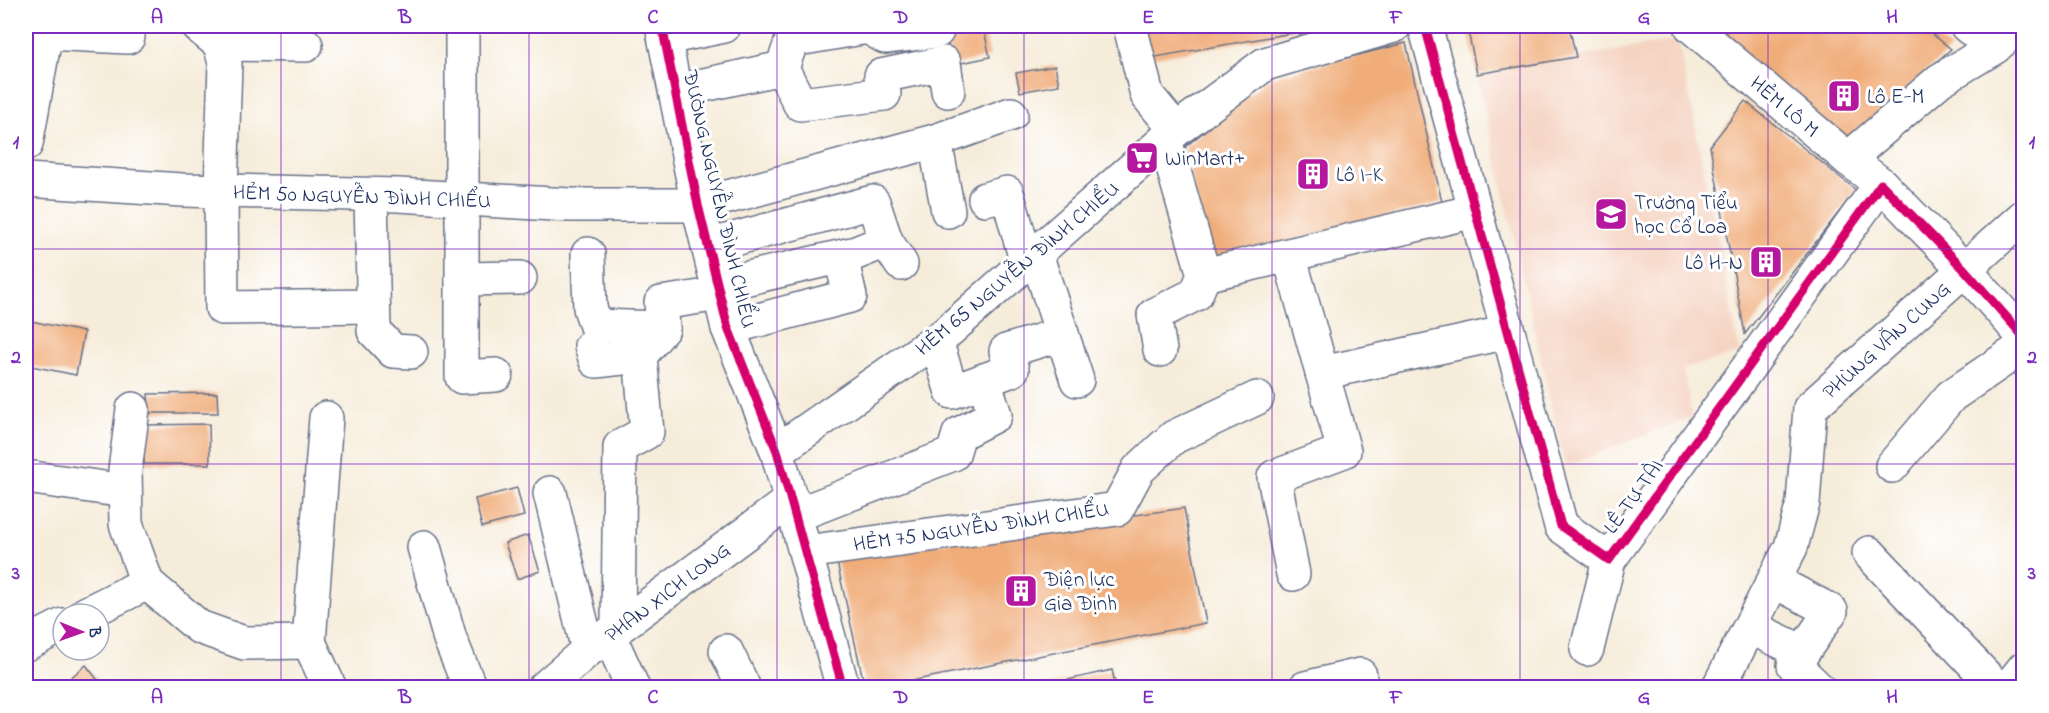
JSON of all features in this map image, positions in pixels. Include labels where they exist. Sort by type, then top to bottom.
[{"type":"street","points":[[462,26],[462,377],[496,375]]},
{"type":"street","points":[[664,32],[724,26]]},
{"type":"street","points":[[1130,26],[1147,95],[1171,135],[1204,275],[1196,294],[1154,315],[1160,350]]},
{"type":"street","name":"HẺM 65 NGUYỄN ĐÌNH CHIỂU","points":[[777,451],[936,341],[1171,135],[1266,64],[1394,26]]},
{"type":"street","name":"LÊ TỰ TÀI","points":[[1425,26],[1561,526],[1609,560],[1881,184]]},
{"type":"street","name":"HẺM LÔ M","points":[[1691,26],[1848,159],[1881,184]]},
{"type":"street","points":[[1967,26],[1995,47]]},
{"type":"street","points":[[1848,159],[1940,81],[1995,47],[2018,26]]},
{"type":"street","points":[[676,91],[788,44],[868,27],[885,38],[938,28],[946,77],[881,76],[884,94],[800,104],[788,44]]},
{"type":"street","points":[[26,144],[46,29],[128,37]]},
{"type":"street","name":"ĐƯỜNG NGUYỄN ĐÌNH CHIỂU","points":[[664,32],[698,205],[728,328],[777,451],[843,687]]},
{"type":"street","points":[[209,35],[306,45]]},
{"type":"street","points":[[209,35],[225,63],[222,308],[373,306]]},
{"type":"street","name":"HẺM 50 NGUYỄN ĐÌNH CHIỂU","points":[[26,180],[222,191],[371,195],[570,205],[698,205],[935,141],[1011,114]]},
{"type":"street","points":[[935,141],[948,211]]},
{"type":"street","points":[[1881,184],[1964,269],[2024,337]]},
{"type":"street","points":[[985,199],[1007,194],[1062,334],[1077,380]]},
{"type":"street","points":[[371,195],[374,331],[393,351],[411,352]]},
{"type":"street","points":[[591,346],[596,361],[640,356],[663,328],[661,303],[841,257],[856,254],[893,253],[873,202],[708,246]]},
{"type":"street","points":[[1204,275],[1475,211]]},
{"type":"street","name":"PHÙNG VĂN CUNG","points":[[1718,687],[1791,547],[1803,503],[1810,408],[2024,216]]},
{"type":"street","points":[[588,254],[590,308],[596,326],[663,328]]},
{"type":"street","points":[[1289,255],[1344,450],[1274,477],[1293,574]]},
{"type":"street","points":[[728,328],[850,296],[841,257]]},
{"type":"street","points":[[462,279],[520,278]]},
{"type":"street","points":[[1322,374],[1508,332]]},
{"type":"street","points":[[936,341],[952,392],[1012,370],[1006,351],[1062,334]]},
{"type":"street","points":[[1892,466],[1951,396],[2024,346]]},
{"type":"street","points":[[605,638],[620,447],[647,432],[640,356]]},
{"type":"street","name":"PHAN XICH LONG","points":[[544,687],[605,638],[794,507],[953,454],[958,434],[995,415],[984,380]]},
{"type":"street","name":"HẺM 75 NGUYỄN ĐÌNH CHIỂU","points":[[806,552],[1117,509],[1138,470],[1174,438],[1257,398]]},
{"type":"street","points":[[133,409],[125,470],[126,524],[147,583],[199,627],[244,643],[309,642]]},
{"type":"street","points":[[326,418],[309,642],[330,687]]},
{"type":"street","points":[[26,477],[125,491]]},
{"type":"street","points":[[550,493],[605,638],[633,687]]},
{"type":"street","points":[[423,547],[450,639],[470,687]]},
{"type":"street","points":[[1869,553],[1997,687]]},
{"type":"street","points":[[1587,649],[1609,560]]},
{"type":"street","points":[[1774,580],[1831,611],[1794,665],[1818,687]]},
{"type":"street","points":[[109,602],[147,583]]},
{"type":"street","points":[[1750,627],[1803,652]]},
{"type":"street","points":[[26,644],[51,631]]},
{"type":"street","points":[[726,651],[744,687]]},
{"type":"street","points":[[2008,687],[2024,668]]},
{"type":"street","points":[[1305,687],[1360,675]]},
{"type":"shaded area","name":"Trường Tiểu học Cổ Loa","points":[[1678,40],[1740,353],[1683,369],[1692,417],[1565,466],[1477,74]]},
{"type":"building","points":[[983,26],[990,57],[952,65],[945,33]]},
{"type":"building","points":[[1046,26],[1064,26],[1047,30]]},
{"type":"building","points":[[1133,26],[1326,26],[1326,27],[1139,60]]},
{"type":"building","points":[[1467,26],[1569,26],[1576,57],[1477,74]]},
{"type":"building","name":"Lô E-M","points":[[1708,26],[1922,26],[1951,49],[1845,143]]},
{"type":"building","name":"Lô I-K","points":[[1406,43],[1442,202],[1209,263],[1185,147],[1271,77]]},
{"type":"building","points":[[1055,66],[1059,85],[1020,92],[1016,73]]},
{"type":"building","name":"Lô H-N","points":[[1745,101],[1856,190],[1745,334],[1710,146]]},
{"type":"building","points":[[26,320],[84,332],[76,375],[26,365]]},
{"type":"building","points":[[217,393],[218,413],[149,413],[148,394]]},
{"type":"building","points":[[209,424],[210,464],[144,464],[144,425]]},
{"type":"building","points":[[517,488],[524,516],[482,527],[475,499]]},
{"type":"building","name":"Điện lực Gia Định","points":[[1184,508],[1206,623],[875,688],[865,688],[836,558]]},
{"type":"building","points":[[528,535],[540,571],[517,579],[505,543]]},
{"type":"building","points":[[86,665],[104,688],[58,688]]},
{"type":"building","points":[[1112,670],[1116,688],[1045,688],[1045,685]]},
{"type":"cycle path","points":[[662,26],[698,205],[728,328],[777,451],[843,688]]},
{"type":"cycle path","points":[[1425,26],[1561,526],[1609,560],[1881,184],[1964,269],[2024,337]]},
{"type":"place","name":"Lô E-M","points":[[1844,96]]},
{"type":"place","name":"WinMart+","points":[[1142,158]]},
{"type":"place","name":"Lô I-K","points":[[1313,174]]},
{"type":"place","name":"Trường Tiểu học Cổ Loa","points":[[1611,214]]},
{"type":"place","name":"Lô H-N","points":[[1766,262]]},
{"type":"place","name":"Điện lực Gia Định","points":[[1021,591]]}]
